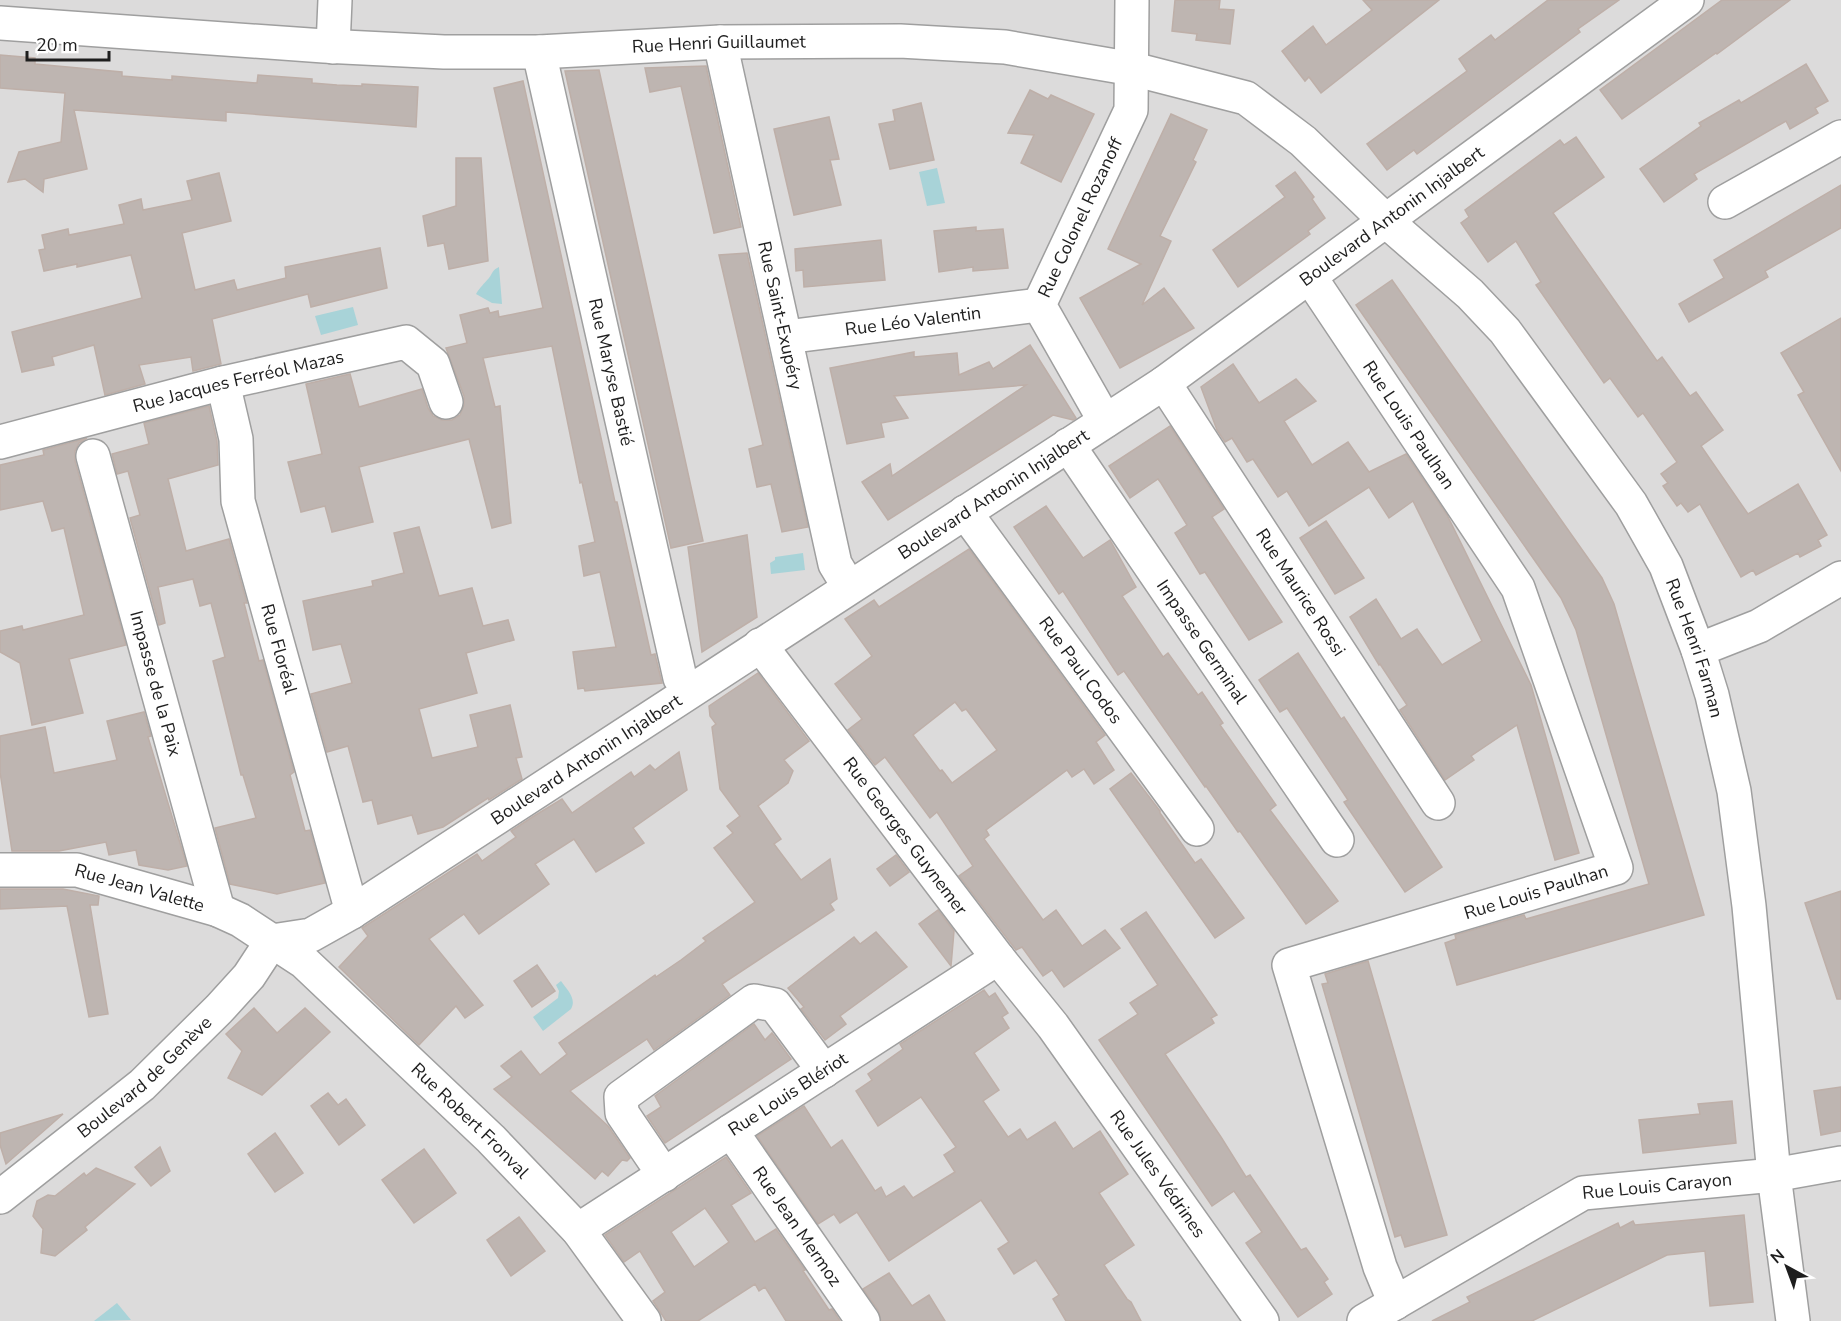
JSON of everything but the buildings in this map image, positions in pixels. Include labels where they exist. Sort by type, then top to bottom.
[{"type":"street","points":[[333,47],[335,0]]},
{"type":"street","name":"Rue Colonel Rozanoff","points":[[1105,421],[1039,305],[1131,110],[1132,0]]},
{"type":"street","name":"Boulevard Antonin Injalbert","points":[[272,941],[311,935],[352,912],[1164,383],[1687,0]]},
{"type":"street","name":"Rue Henri Guillaumet","points":[[0,24],[333,47],[444,52],[539,52],[720,42],[900,41],[1005,47],[1133,69],[1246,98],[1303,141],[1386,221]]},
{"type":"street","name":"Rue Saint-Exupéry","points":[[720,42],[835,564],[849,587]]},
{"type":"street","name":"Rue Maryse Bastié","points":[[539,52],[680,678],[690,691]]},
{"type":"street","points":[[1725,202],[1841,137]]},
{"type":"street","name":"Rue Henri Farman","points":[[1386,221],[1470,294],[1505,331],[1582,436],[1631,504],[1666,566],[1698,650],[1712,695],[1734,791],[1749,906],[1774,1175],[1793,1321]]},
{"type":"street","name":"Rue Louis Paulhan","points":[[1310,276],[1518,588],[1616,868],[1289,965],[1380,1267],[1395,1304]]},
{"type":"street","name":"Rue Léo Valentin","points":[[786,337],[1039,305]]},
{"type":"street","name":"Rue Jacques Ferréol Mazas","points":[[0,442],[223,383],[406,342],[433,364],[446,402]]},
{"type":"street","name":"Rue Floréal","points":[[223,383],[236,439],[238,501],[352,912]]},
{"type":"street","name":"Rue Maurice Rossi","points":[[1164,383],[1438,803]]},
{"type":"street","name":"Impasse Germinal","points":[[1068,445],[1337,840]]},
{"type":"street","name":"Impasse de la Paix","points":[[93,456],[218,910]]},
{"type":"street","name":"Rue Paul Codos","points":[[965,512],[1197,829]]},
{"type":"street","points":[[1698,650],[1759,626],[1841,578]]},
{"type":"street","name":"Rue Georges Guynemer","points":[[760,645],[998,958],[1053,1026]]},
{"type":"street","name":"Rue Jean Valette","points":[[0,870],[77,870],[218,910],[240,920],[272,941]]},
{"type":"street","name":"Boulevard de Genève","points":[[0,1197],[142,1085],[249,976],[272,941]]},
{"type":"street","name":"Rue Robert Fronval","points":[[272,941],[304,962],[490,1139],[579,1230],[644,1321]]},
{"type":"street","name":"Rue Louis Blériot","points":[[579,1230],[998,958]]},
{"type":"street","points":[[664,1175],[622,1113],[621,1098],[754,1001],[775,1005],[824,1071]]},
{"type":"street","name":"Rue Jules Védrines","points":[[1053,1026],[1262,1321]]},
{"type":"street","name":"Rue Jean Mermoz","points":[[731,1131],[863,1321]]},
{"type":"street","name":"Rue Louis Carayon","points":[[1364,1321],[1583,1193],[1774,1175],[1841,1163]]},
{"type":"shaded area","points":[[0,0],[1841,0],[1841,1321],[0,1321]]},
{"type":"water","points":[[937,168],[945,203],[927,206],[919,172]]},
{"type":"water","points":[[499,267],[502,304],[492,303],[476,294],[494,270]]},
{"type":"water","points":[[353,307],[358,325],[321,335],[315,316]]},
{"type":"water","points":[[803,553],[805,570],[771,574],[770,563],[775,560],[775,557]]},
{"type":"water","points":[[561,981],[570,994],[573,1005],[543,1031],[533,1017],[558,998],[559,991],[556,985]]},
{"type":"water","points":[[117,1303],[131,1320],[94,1321]]}]
